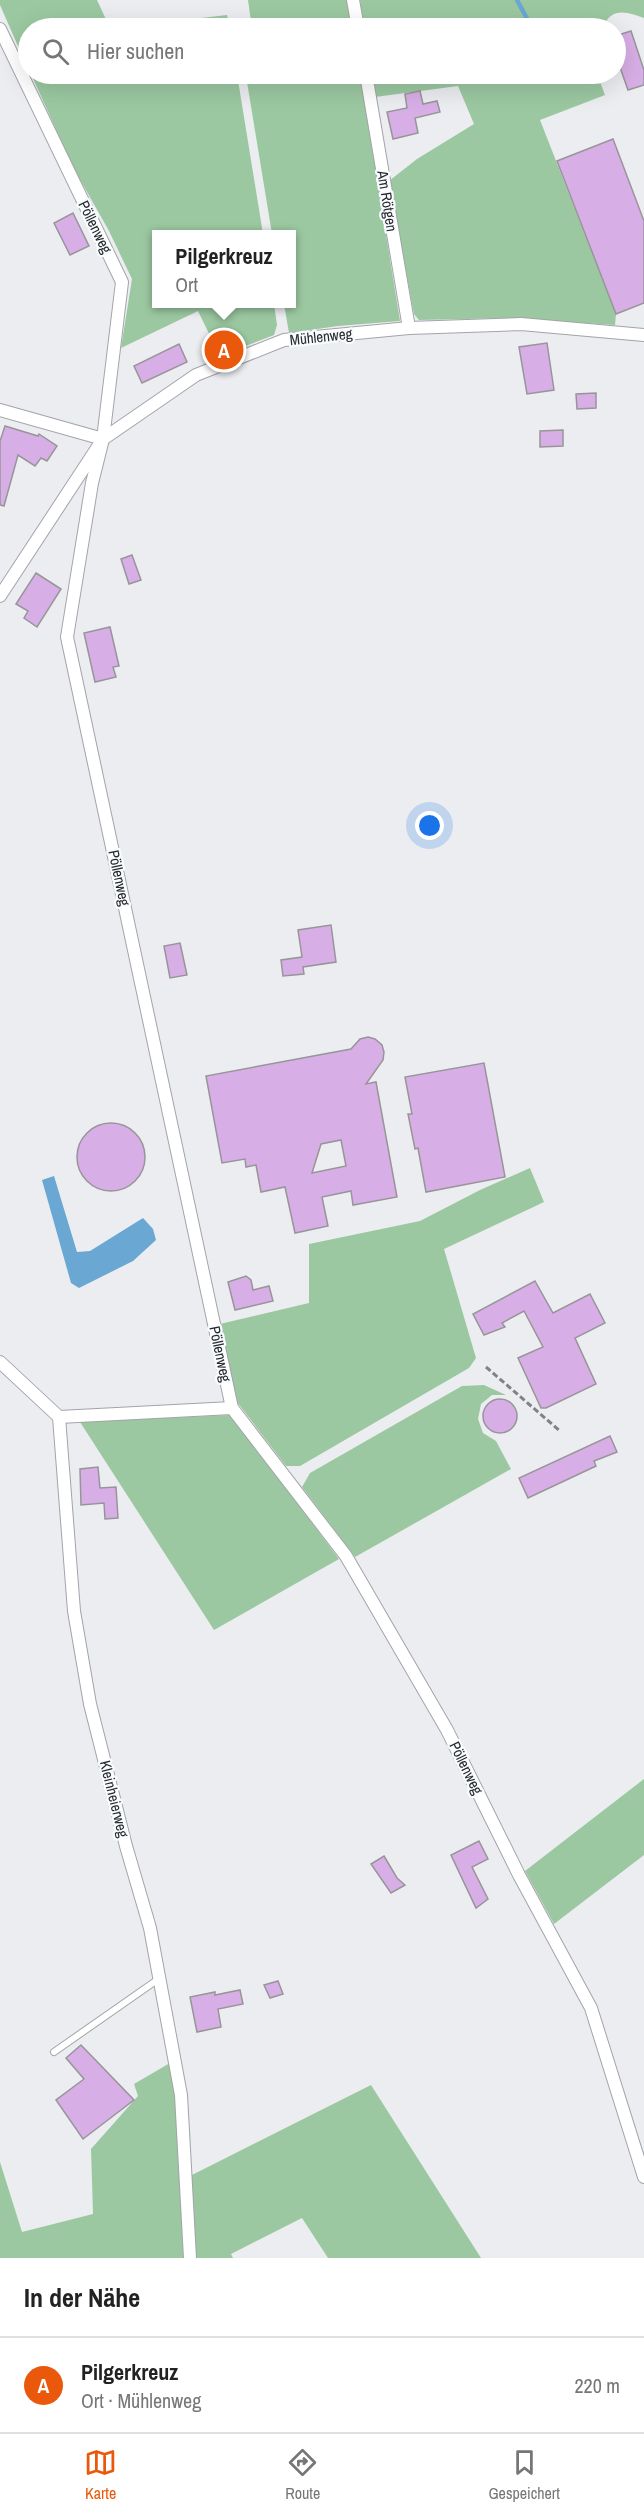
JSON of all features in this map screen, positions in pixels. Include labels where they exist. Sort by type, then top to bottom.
[{"type":"street","points":[[353,0],[356,18]]},
{"type":"street","name":"Pöllenweg","points":[[0,29],[18,66]]},
{"type":"street","name":"Pöllenweg","points":[[27,84],[122,282],[103,439],[92,483],[67,637],[232,1408],[346,1556],[447,1730],[519,1875],[591,2008],[644,2177]]},
{"type":"street","name":"Am Rötgen","points":[[368,84],[410,328]]},
{"type":"street","name":"Mühlenweg","points":[[0,596],[103,439],[196,375],[284,340],[410,328],[521,324],[644,334]]},
{"type":"street","points":[[0,410],[103,439]]},
{"type":"street","points":[[0,1362],[59,1417],[232,1408]]},
{"type":"street","name":"Kleinheierweg","points":[[59,1417],[74,1611],[90,1704],[126,1846],[150,1928],[182,2095],[190,2258]]},
{"type":"lane","points":[[54,2052],[160,1977]]},
{"type":"path","points":[[486,1367],[560,1431]]},
{"type":"green space","points":[[0,0],[97,0],[105,18],[18,18],[18,46],[0,5]]},
{"type":"green space","points":[[248,0],[348,0],[351,18],[251,18]]},
{"type":"green space","points":[[360,0],[644,0],[644,18],[620,12],[609,18],[363,18]]},
{"type":"green space","points":[[227,15],[228,18],[201,18]]},
{"type":"green space","points":[[36,84],[239,84],[262,230],[152,230],[152,308],[275,308],[277,325],[274,335],[220,356],[198,311],[121,348],[132,279],[109,231],[73,167]]},
{"type":"green space","points":[[247,84],[362,84],[400,321],[289,333],[285,308],[296,308],[296,230],[271,230]]},
{"type":"green space","points":[[373,84],[601,84],[605,95],[540,120],[616,314],[615,325],[508,318],[419,320],[414,314],[389,181],[417,159],[474,124],[458,86],[375,97]]},
{"type":"green space","points":[[530,1168],[544,1202],[444,1249],[476,1358],[469,1368],[300,1466],[286,1466],[237,1402],[220,1324],[309,1303],[309,1244],[420,1221],[480,1190]]},
{"type":"green space","points":[[484,1385],[506,1395],[492,1395],[481,1404],[478,1419],[483,1433],[496,1441],[511,1469],[355,1557],[302,1487],[310,1473],[462,1386]]},
{"type":"green space","points":[[231,1415],[339,1559],[214,1630],[80,1422]]},
{"type":"green space","points":[[644,1779],[644,1855],[554,1924],[525,1871]]},
{"type":"green space","points":[[170,2063],[176,2104],[186,2258],[0,2258],[0,2162],[22,2232],[93,2214],[91,2149],[138,2096],[134,2084]]},
{"type":"green space","points":[[371,2085],[481,2258],[328,2258],[302,2218],[231,2254],[233,2258],[194,2258],[190,2176]]},
{"type":"water","points":[[54,1176],[77,1252],[90,1251],[143,1218],[153,1229],[156,1240],[133,1261],[79,1288],[71,1283],[42,1180]]},
{"type":"building","points":[[631,31],[644,70],[644,85],[628,90],[626,84],[626,33]]},
{"type":"building","points":[[420,91],[423,104],[437,101],[440,112],[415,118],[418,133],[393,139],[387,112],[407,108],[405,94]]},
{"type":"building","points":[[613,139],[644,221],[644,303],[616,314],[557,161]]},
{"type":"building","points":[[73,213],[89,246],[70,255],[54,223]]},
{"type":"building","points":[[547,343],[554,390],[527,394],[519,347]]},
{"type":"building","points":[[179,344],[187,362],[142,383],[134,366]]},
{"type":"building","points":[[596,393],[596,408],[577,409],[576,394]]},
{"type":"building","points":[[5,426],[38,436],[39,434],[57,446],[47,461],[41,458],[35,466],[18,455],[4,506],[0,505],[0,441]]},
{"type":"building","points":[[563,430],[563,446],[540,447],[540,431]]},
{"type":"building","points":[[132,555],[141,580],[129,584],[121,559]]},
{"type":"building","points":[[36,573],[61,589],[37,627],[24,618],[28,611],[16,604]]},
{"type":"building","points":[[110,627],[119,666],[113,667],[116,677],[95,682],[84,633]]},
{"type":"building","points":[[331,925],[336,962],[303,967],[304,974],[283,976],[281,960],[302,957],[298,930]]},
{"type":"building","points":[[180,943],[187,975],[170,978],[164,946]]},
{"type":"building","points":[[368,1037],[375,1039],[382,1045],[384,1052],[383,1060],[366,1084],[376,1082],[397,1197],[353,1205],[351,1191],[322,1197],[328,1226],[295,1233],[285,1187],[261,1192],[256,1165],[246,1167],[245,1159],[222,1163],[206,1076],[351,1049],[360,1039]],"holes":[[[341,1140],[346,1166],[312,1173],[321,1144]]]},
{"type":"building","points":[[484,1063],[505,1177],[426,1192],[418,1148],[415,1149],[408,1114],[412,1114],[405,1077]]},
{"type":"building","points":[[111,1123],[124,1126],[135,1133],[142,1144],[145,1157],[142,1170],[135,1181],[124,1188],[111,1191],[98,1188],[87,1181],[80,1170],[77,1157],[80,1144],[87,1133],[98,1126]]},
{"type":"building","points":[[246,1276],[251,1280],[253,1290],[269,1286],[273,1301],[235,1310],[228,1282]]},
{"type":"building","points":[[535,1281],[553,1313],[590,1294],[605,1323],[575,1338],[596,1384],[546,1408],[541,1408],[518,1358],[543,1347],[524,1311],[502,1323],[505,1327],[484,1335],[473,1314]]},
{"type":"building","points":[[500,1399],[512,1404],[517,1416],[512,1428],[500,1433],[488,1428],[483,1416],[488,1404]]},
{"type":"building","points":[[610,1436],[617,1452],[594,1461],[596,1466],[528,1498],[519,1478]]},
{"type":"building","points":[[98,1467],[100,1488],[116,1487],[118,1518],[105,1519],[104,1503],[81,1505],[80,1469]]},
{"type":"building","points":[[479,1841],[488,1859],[472,1867],[488,1899],[476,1908],[451,1855]]},
{"type":"building","points":[[384,1856],[397,1878],[405,1885],[391,1893],[371,1864]]},
{"type":"building","points":[[278,1981],[283,1994],[270,1998],[264,1985]]},
{"type":"building","points":[[240,1990],[243,2004],[218,2009],[221,2027],[197,2032],[190,1997]]},
{"type":"building","points":[[81,2045],[134,2100],[83,2139],[56,2100],[84,2079],[66,2058]]},
{"type":"waterway","points":[[517,0],[527,18]]},
{"type":"place","name":"Pilgerkreuz","points":[[224,350]]}]
